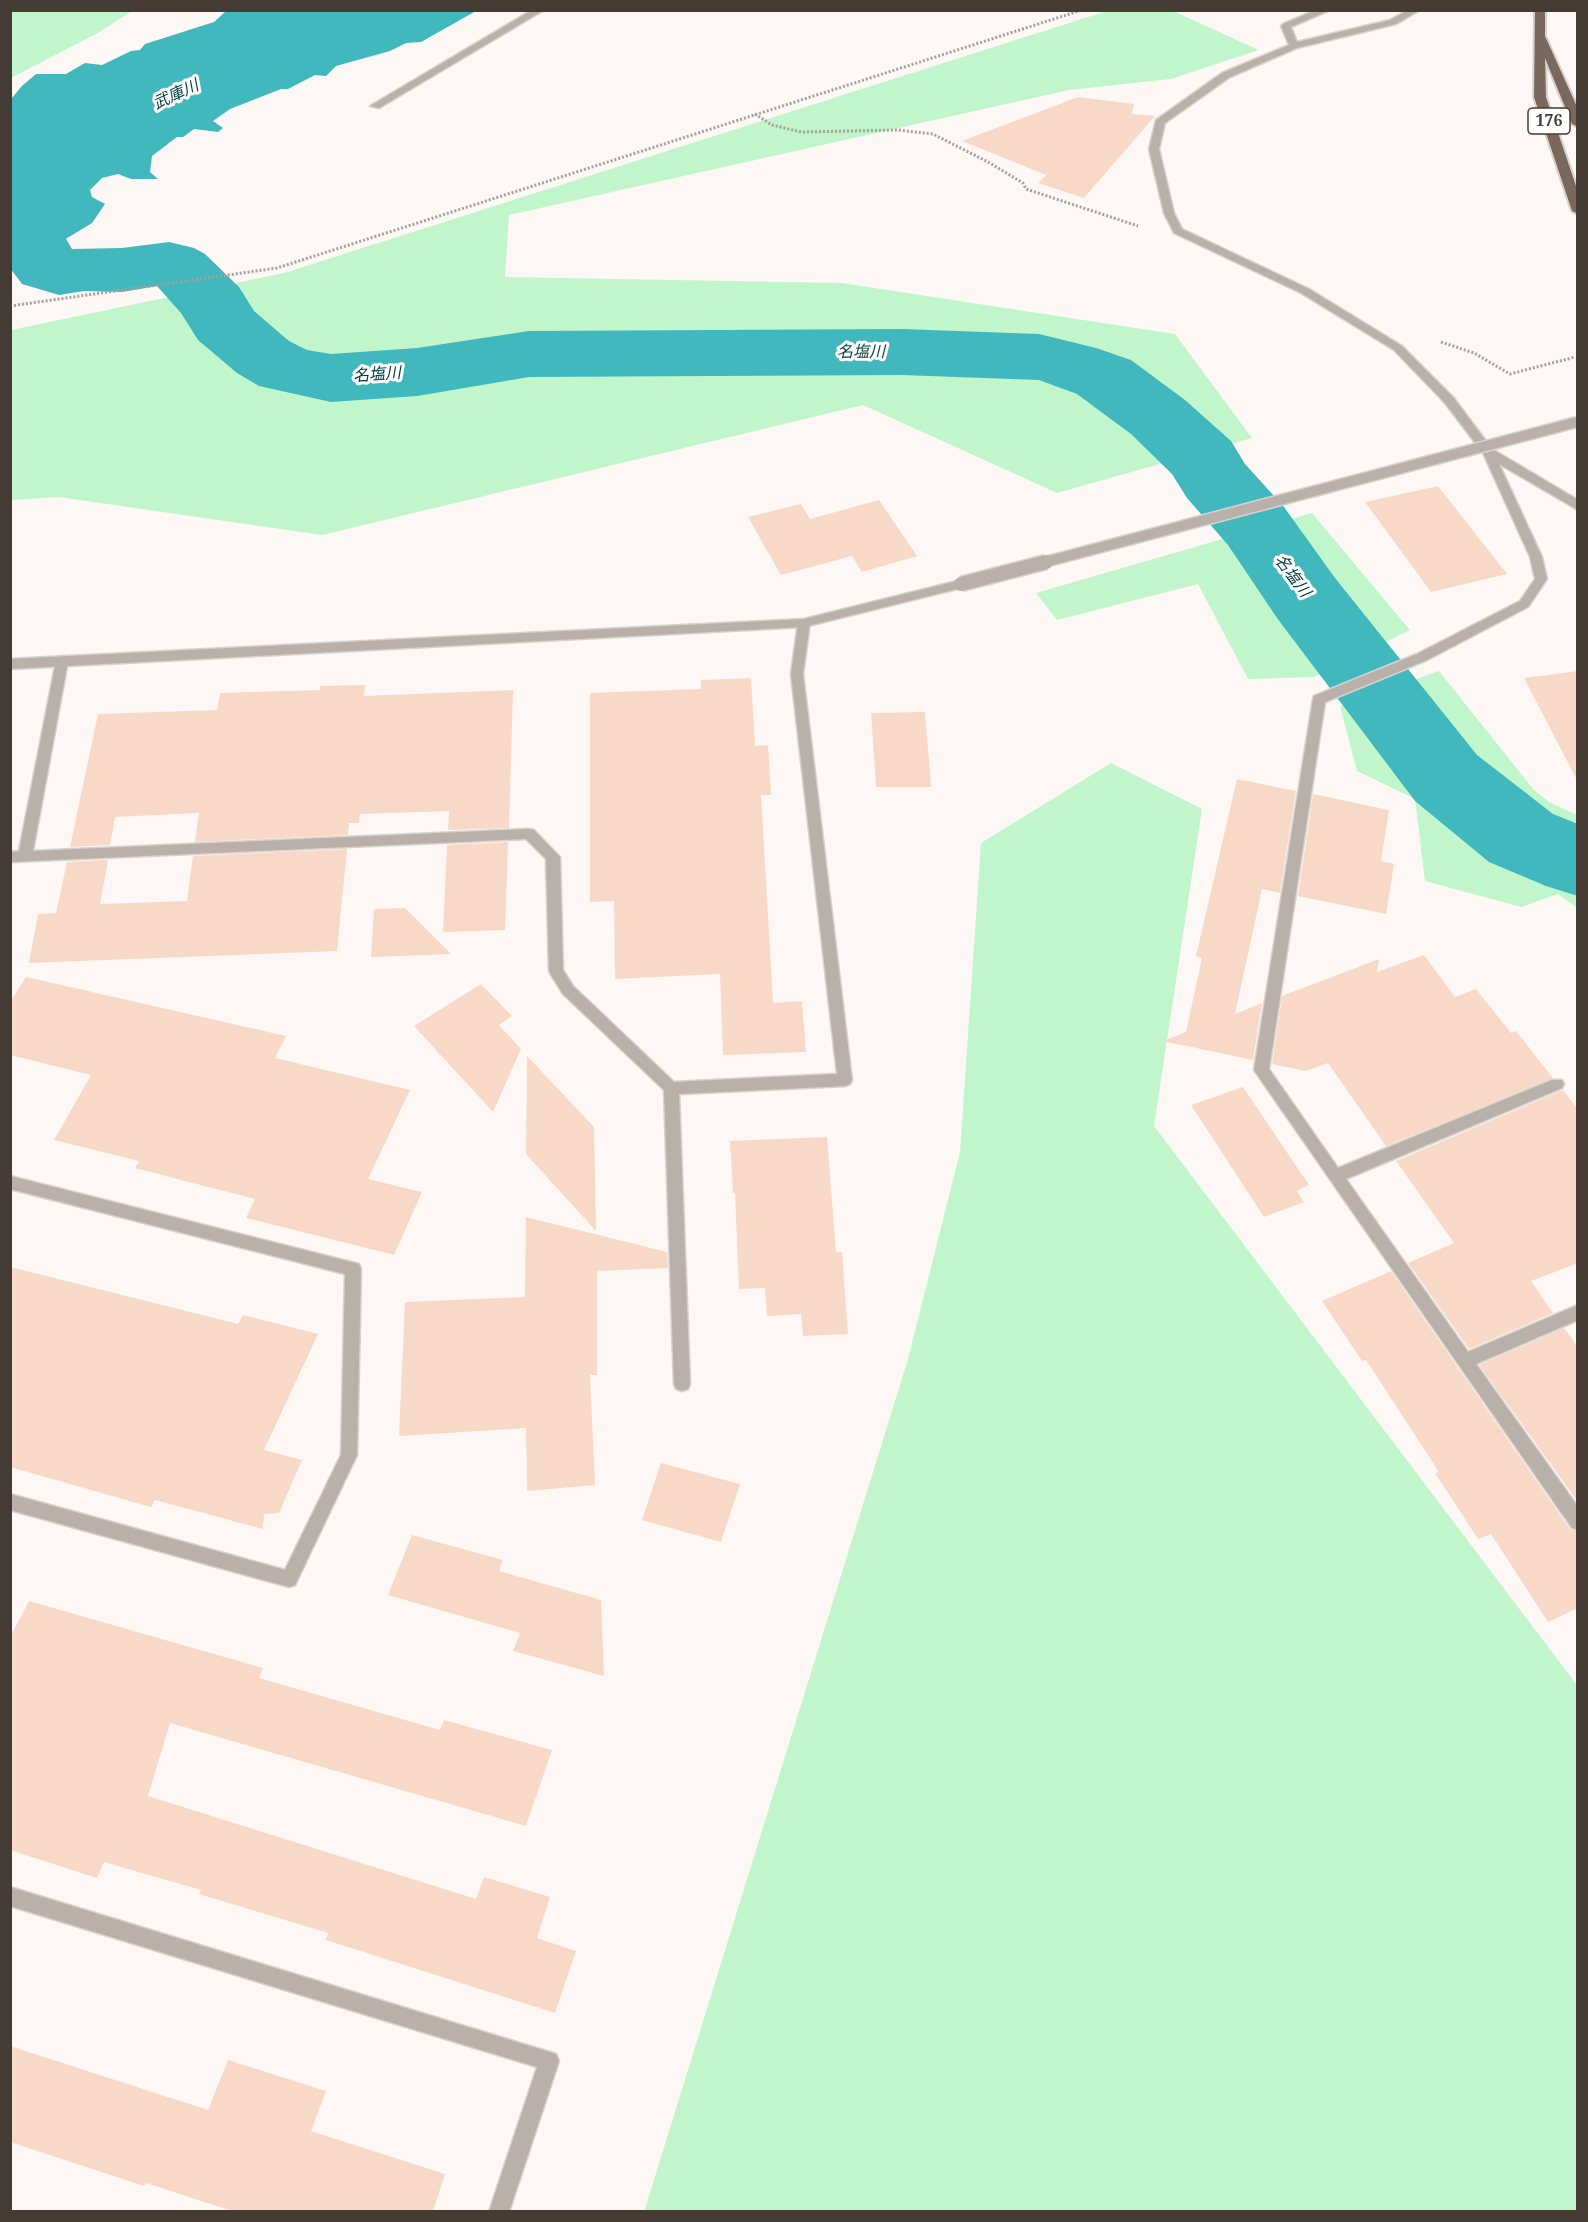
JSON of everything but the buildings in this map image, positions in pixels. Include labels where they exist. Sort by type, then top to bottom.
[{"type":"highway","name":"176","points":[[1540,10],[1538,27],[1540,97],[1578,212]]},
{"type":"highway","name":"176","points":[[1538,27],[1578,124]]},
{"type":"street","points":[[375,106],[540,10]]},
{"type":"street","points":[[1294,46],[1286,26],[1326,10]]},
{"type":"street","points":[[1416,10],[1393,22],[1294,46],[1226,75],[1160,122],[1154,149],[1169,213],[1178,231],[1305,291],[1346,314],[1398,348],[1449,400],[1488,452],[1536,557],[1541,579],[1524,604],[1422,657],[1319,699],[1261,1070],[1578,1522]]},
{"type":"street","points":[[10,664],[804,623],[1577,422]]},
{"type":"street","points":[[1488,452],[1578,506]]},
{"type":"street","points":[[671,1088],[845,1080],[797,674],[804,623]]},
{"type":"street","points":[[25,857],[62,662]]},
{"type":"street","points":[[10,857],[529,834],[553,857],[556,971],[568,990],[671,1088],[682,1384]]},
{"type":"street","points":[[1336,1176],[1557,1084]]},
{"type":"street","points":[[10,1182],[353,1269],[349,1455],[289,1579],[10,1502]]},
{"type":"street","points":[[1465,1361],[1578,1312]]},
{"type":"street","points":[[10,1896],[549,2061],[499,2211]]},
{"type":"path","points":[[10,306],[277,268],[618,161],[755,114],[1082,10]]},
{"type":"path","points":[[755,114],[772,125],[801,132],[898,130],[933,134],[1023,183],[1026,189],[1145,228]]},
{"type":"path","points":[[1435,340],[1474,353],[1510,374],[1575,357]]},
{"type":"green space","points":[[11,10],[132,11],[96,34],[11,78]]},
{"type":"green space","points":[[1110,10],[1173,11],[1259,50],[1171,79],[1069,90],[509,215],[505,277],[842,283],[1175,334],[1252,438],[1057,493],[863,405],[322,535],[59,497],[11,500],[11,330],[284,273]]},
{"type":"green space","points":[[1312,513],[1410,630],[1314,677],[1248,679],[1198,584],[1057,620],[1036,593]]},
{"type":"green space","points":[[1439,671],[1534,790],[1549,802],[1577,815],[1577,908],[1558,894],[1521,907],[1425,881],[1415,799],[1357,771],[1340,706]]},
{"type":"green space","points":[[1111,763],[1202,809],[1154,1126],[1577,1685],[1577,2211],[644,2212],[908,1359],[960,1152],[981,843]]},
{"type":"water","name":"武庫川","points":[[226,11],[476,11],[421,42],[406,43],[390,51],[336,66],[326,76],[315,75],[288,89],[281,89],[230,109],[213,121],[223,128],[218,132],[194,129],[183,137],[177,137],[152,156],[150,172],[158,179],[131,179],[118,174],[102,178],[90,190],[92,197],[105,204],[92,223],[54,246],[49,253],[18,257],[11,252],[11,99],[22,86],[36,74],[66,74],[85,63],[102,65],[131,51],[140,50],[145,44],[214,22]]},
{"type":"waterway","name":"名塩川","points":[[13,206],[47,269],[59,273],[84,269],[122,270],[169,263],[180,269],[213,303],[224,324],[263,357],[286,369],[331,378],[417,372],[529,354],[902,352],[1039,357],[1104,377],[1158,417],[1203,459],[1215,480],[1256,526],[1306,598],[1446,778],[1521,838],[1578,862]]}]
